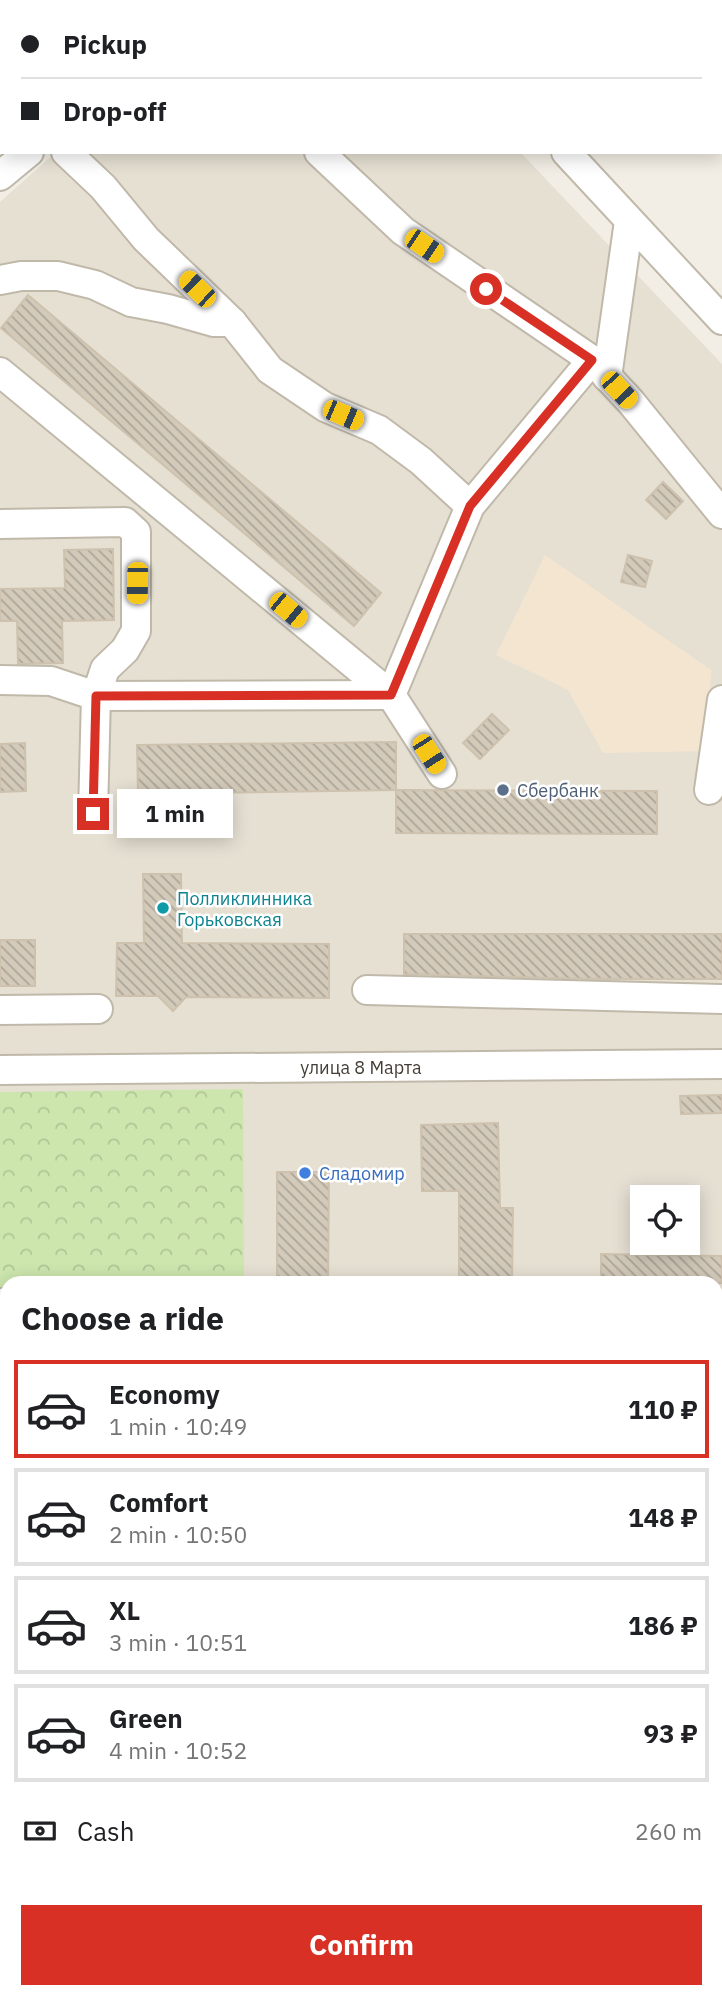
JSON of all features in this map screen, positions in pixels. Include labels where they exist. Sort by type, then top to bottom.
[{"type":"street","points":[[0,176],[27,154]]},
{"type":"street","points":[[68,154],[103,187],[146,239],[232,322],[270,370],[325,407],[379,430],[421,461],[470,506]]},
{"type":"street","points":[[322,154],[402,231],[599,369],[631,402],[722,514]]},
{"type":"street","points":[[568,154],[722,320]]},
{"type":"street","points":[[391,695],[470,506],[599,369],[629,220]]},
{"type":"street","points":[[0,280],[21,276],[58,276],[95,285],[131,302],[214,321],[232,322]]},
{"type":"street","points":[[0,372],[391,695],[442,774]]},
{"type":"street","points":[[0,524],[125,522],[136,532],[136,631],[125,650],[105,669],[96,696],[93,814]]},
{"type":"street","points":[[0,680],[51,681],[96,696],[391,695]]},
{"type":"street","points":[[709,790],[722,700]]},
{"type":"street","points":[[367,990],[722,999]]},
{"type":"street","points":[[0,1010],[98,1009]]},
{"type":"street","name":"улица 8 Марта","points":[[0,1070],[722,1064]]},
{"type":"shaded area","points":[[54,154],[522,154],[722,364],[722,1276],[0,1276],[0,202]]},
{"type":"shaded area","points":[[545,555],[711,670],[708,751],[603,753],[568,690],[496,655]]},
{"type":"green space","points":[[243,1089],[244,1276],[0,1276],[0,1092]]},
{"type":"building","points":[[28,295],[381,593],[354,626],[1,328]]},
{"type":"building","points":[[663,482],[683,501],[666,519],[646,500]]},
{"type":"building","points":[[113,549],[114,620],[62,621],[63,663],[18,664],[17,621],[0,621],[0,589],[65,588],[64,550]]},
{"type":"building","points":[[628,555],[652,561],[645,587],[621,582]]},
{"type":"building","points":[[492,714],[509,730],[480,759],[463,743]]},
{"type":"building","points":[[396,742],[396,790],[138,794],[137,745]]},
{"type":"building","points":[[25,743],[26,791],[0,792],[0,744]]},
{"type":"building","points":[[396,790],[657,791],[657,834],[396,833]]},
{"type":"building","name":"Полликлинника Горьковская","points":[[143,874],[181,874],[182,943],[329,944],[329,998],[186,997],[173,1011],[158,996],[116,996],[117,943],[144,943]]},
{"type":"building","points":[[404,934],[722,934],[722,979],[587,979],[404,974]]},
{"type":"building","points":[[0,940],[35,940],[35,986],[0,986]]},
{"type":"building","points":[[722,1095],[722,1113],[681,1114],[680,1096]]},
{"type":"building","points":[[498,1123],[500,1208],[513,1208],[512,1276],[459,1276],[459,1191],[422,1191],[421,1125]]},
{"type":"building","points":[[277,1172],[329,1172],[328,1276],[277,1276]]},
{"type":"building","points":[[601,1254],[722,1256],[722,1276],[601,1276]]},
{"type":"place","name":"Сбербанк","points":[[503,790]]},
{"type":"place","name":"Полликлинника Горьковская","points":[[163,908]]},
{"type":"place","name":"Сладомир","points":[[305,1173]]},
{"type":"route","points":[[93,814],[96,696],[391,695],[470,506],[592,360],[486,289]]}]
